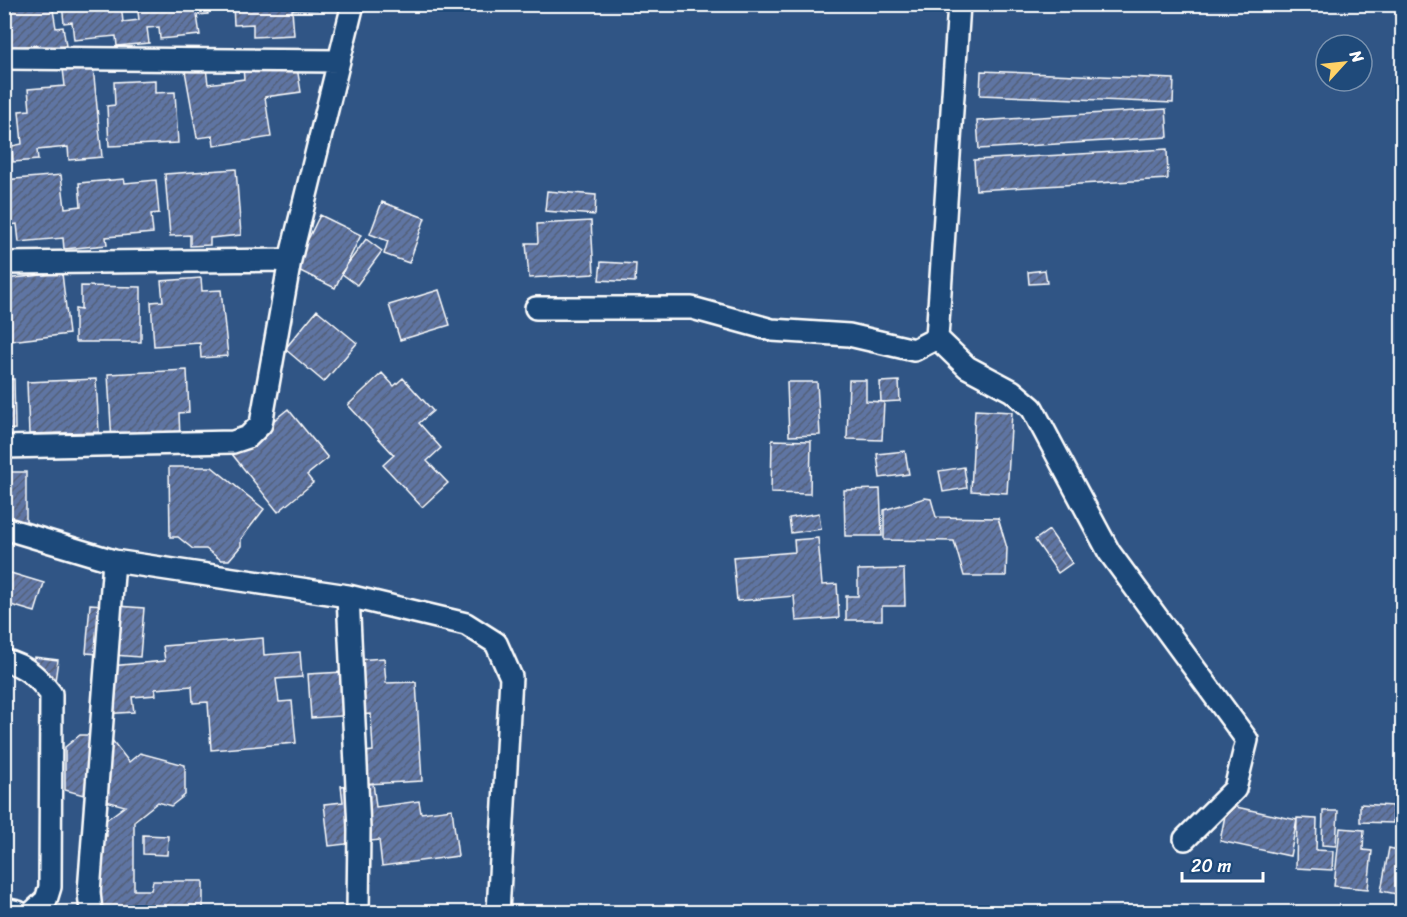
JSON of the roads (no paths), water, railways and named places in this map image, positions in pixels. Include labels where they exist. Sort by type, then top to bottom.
[{"type":"street","points":[[4,447],[233,442],[248,437],[261,424],[290,260],[354,4]]},
{"type":"street","points":[[958,4],[937,338],[967,367],[1012,391],[1032,408],[1109,552],[1247,740],[1235,789],[1185,839]]},
{"type":"street","points":[[4,58],[339,62]]},
{"type":"street","points":[[4,263],[290,260]]},
{"type":"street","points":[[536,308],[692,308],[772,330],[849,335],[914,350],[937,338]]},
{"type":"street","points":[[4,528],[114,561],[348,596],[466,624],[496,642],[511,677],[498,912]]},
{"type":"street","points":[[91,912],[89,892],[114,561]]},
{"type":"street","points":[[348,596],[359,829],[358,912]]},
{"type":"street","points":[[4,660],[34,673],[51,694],[50,887],[46,900],[33,912]]},
{"type":"street","points":[[4,909],[18,912]]}]
